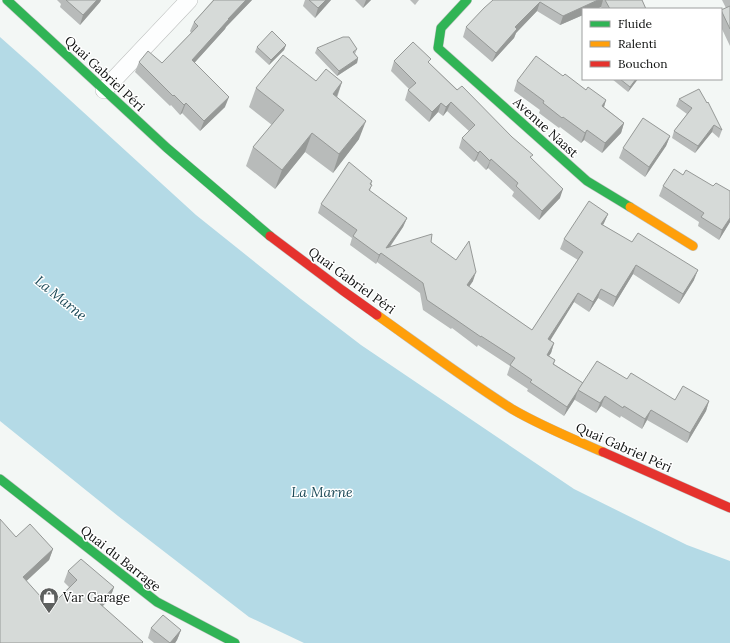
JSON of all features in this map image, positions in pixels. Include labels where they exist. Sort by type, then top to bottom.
[{"type":"street","name":"Quai Gabriel Péri","points":[[7,0],[167,148],[265,232],[347,294],[460,374],[513,409],[557,432],[730,508]]},
{"type":"street","points":[[104,90],[189,0]]},
{"type":"street","name":"Avenue Naast","points":[[467,0],[440,28],[438,48],[587,180],[693,246]]},
{"type":"street","name":"Quai du Barrage","points":[[0,479],[157,602],[235,643]]},
{"type":"water","name":"La Marne","points":[[0,37],[196,215],[361,345],[574,489],[687,545],[730,561],[730,643],[304,643],[249,617],[118,516],[0,421]]},
{"type":"building","points":[[66,0],[97,0],[83,15]]},
{"type":"building","points":[[214,0],[246,0],[192,60],[229,97],[204,121],[186,103],[184,105],[174,95],[173,96],[139,62],[148,51],[162,63],[198,26],[194,22]]},
{"type":"building","points":[[309,0],[326,0],[318,8]]},
{"type":"building","points":[[493,0],[598,0],[563,16],[540,2],[515,27],[517,29],[496,53],[466,27]]},
{"type":"building","points":[[605,0],[642,0],[646,8],[609,8]]},
{"type":"building","points":[[730,6],[730,29],[722,12],[722,10]]},
{"type":"building","points":[[272,31],[286,45],[271,60],[257,47]]},
{"type":"building","points":[[343,37],[349,37],[357,49],[353,52],[358,58],[339,71],[317,48]]},
{"type":"building","points":[[413,42],[431,59],[428,62],[457,90],[462,86],[512,137],[533,155],[530,157],[563,189],[542,211],[516,186],[518,183],[491,159],[490,161],[480,151],[478,153],[462,138],[475,125],[451,102],[446,107],[441,103],[432,112],[408,90],[416,83],[394,61]]},
{"type":"building","points":[[283,55],[316,81],[326,69],[342,82],[333,94],[366,121],[339,154],[312,133],[282,170],[253,147],[284,110],[256,88]]},
{"type":"building","points":[[536,56],[563,76],[565,74],[586,90],[588,87],[606,100],[602,106],[624,123],[605,143],[587,130],[585,133],[563,117],[562,118],[543,103],[544,101],[517,81]]},
{"type":"building","points":[[621,80],[635,80],[630,87]]},
{"type":"building","points":[[699,89],[707,103],[708,102],[722,130],[714,125],[698,146],[674,131],[692,108],[679,99]]},
{"type":"building","points":[[643,118],[670,136],[649,167],[623,148]]},
{"type":"building","points":[[349,162],[372,181],[370,184],[372,185],[369,190],[407,218],[386,248],[432,234],[431,242],[456,260],[469,241],[476,272],[467,285],[532,330],[583,252],[564,239],[589,201],[608,214],[601,224],[632,242],[638,233],[698,270],[683,294],[636,265],[616,297],[601,289],[593,302],[578,293],[548,339],[554,343],[547,355],[555,360],[553,364],[583,383],[567,407],[530,382],[532,380],[510,365],[515,358],[427,300],[423,283],[381,253],[379,255],[353,236],[357,230],[321,204]]},
{"type":"building","points":[[674,169],[683,175],[686,170],[713,186],[716,183],[730,191],[730,218],[722,230],[701,217],[704,213],[663,186]]},
{"type":"building","points":[[597,361],[627,379],[631,373],[675,400],[683,386],[709,401],[690,433],[651,410],[645,419],[624,406],[623,408],[605,396],[600,403],[578,390]]},
{"type":"building","points":[[0,519],[16,537],[30,524],[53,549],[23,577],[50,607],[77,580],[68,571],[81,559],[114,587],[99,603],[143,642],[0,643]]},
{"type":"building","points":[[163,615],[181,630],[170,643],[151,628]]},
{"type":"traffic: fast","points":[[7,0],[167,148],[270,236]]},
{"type":"traffic: fast","points":[[467,0],[441,28],[438,48],[587,181],[630,207]]},
{"type":"traffic: fast","points":[[0,479],[157,602],[235,643]]},
{"type":"traffic: slow","points":[[630,207],[693,246]]},
{"type":"traffic: slow","points":[[377,315],[461,375],[512,409],[546,427],[603,452]]},
{"type":"traffic: jam","points":[[270,236],[377,315]]},
{"type":"traffic: jam","points":[[603,452],[730,508]]},
{"type":"place","name":"Var Garage","points":[[49,614]]}]
